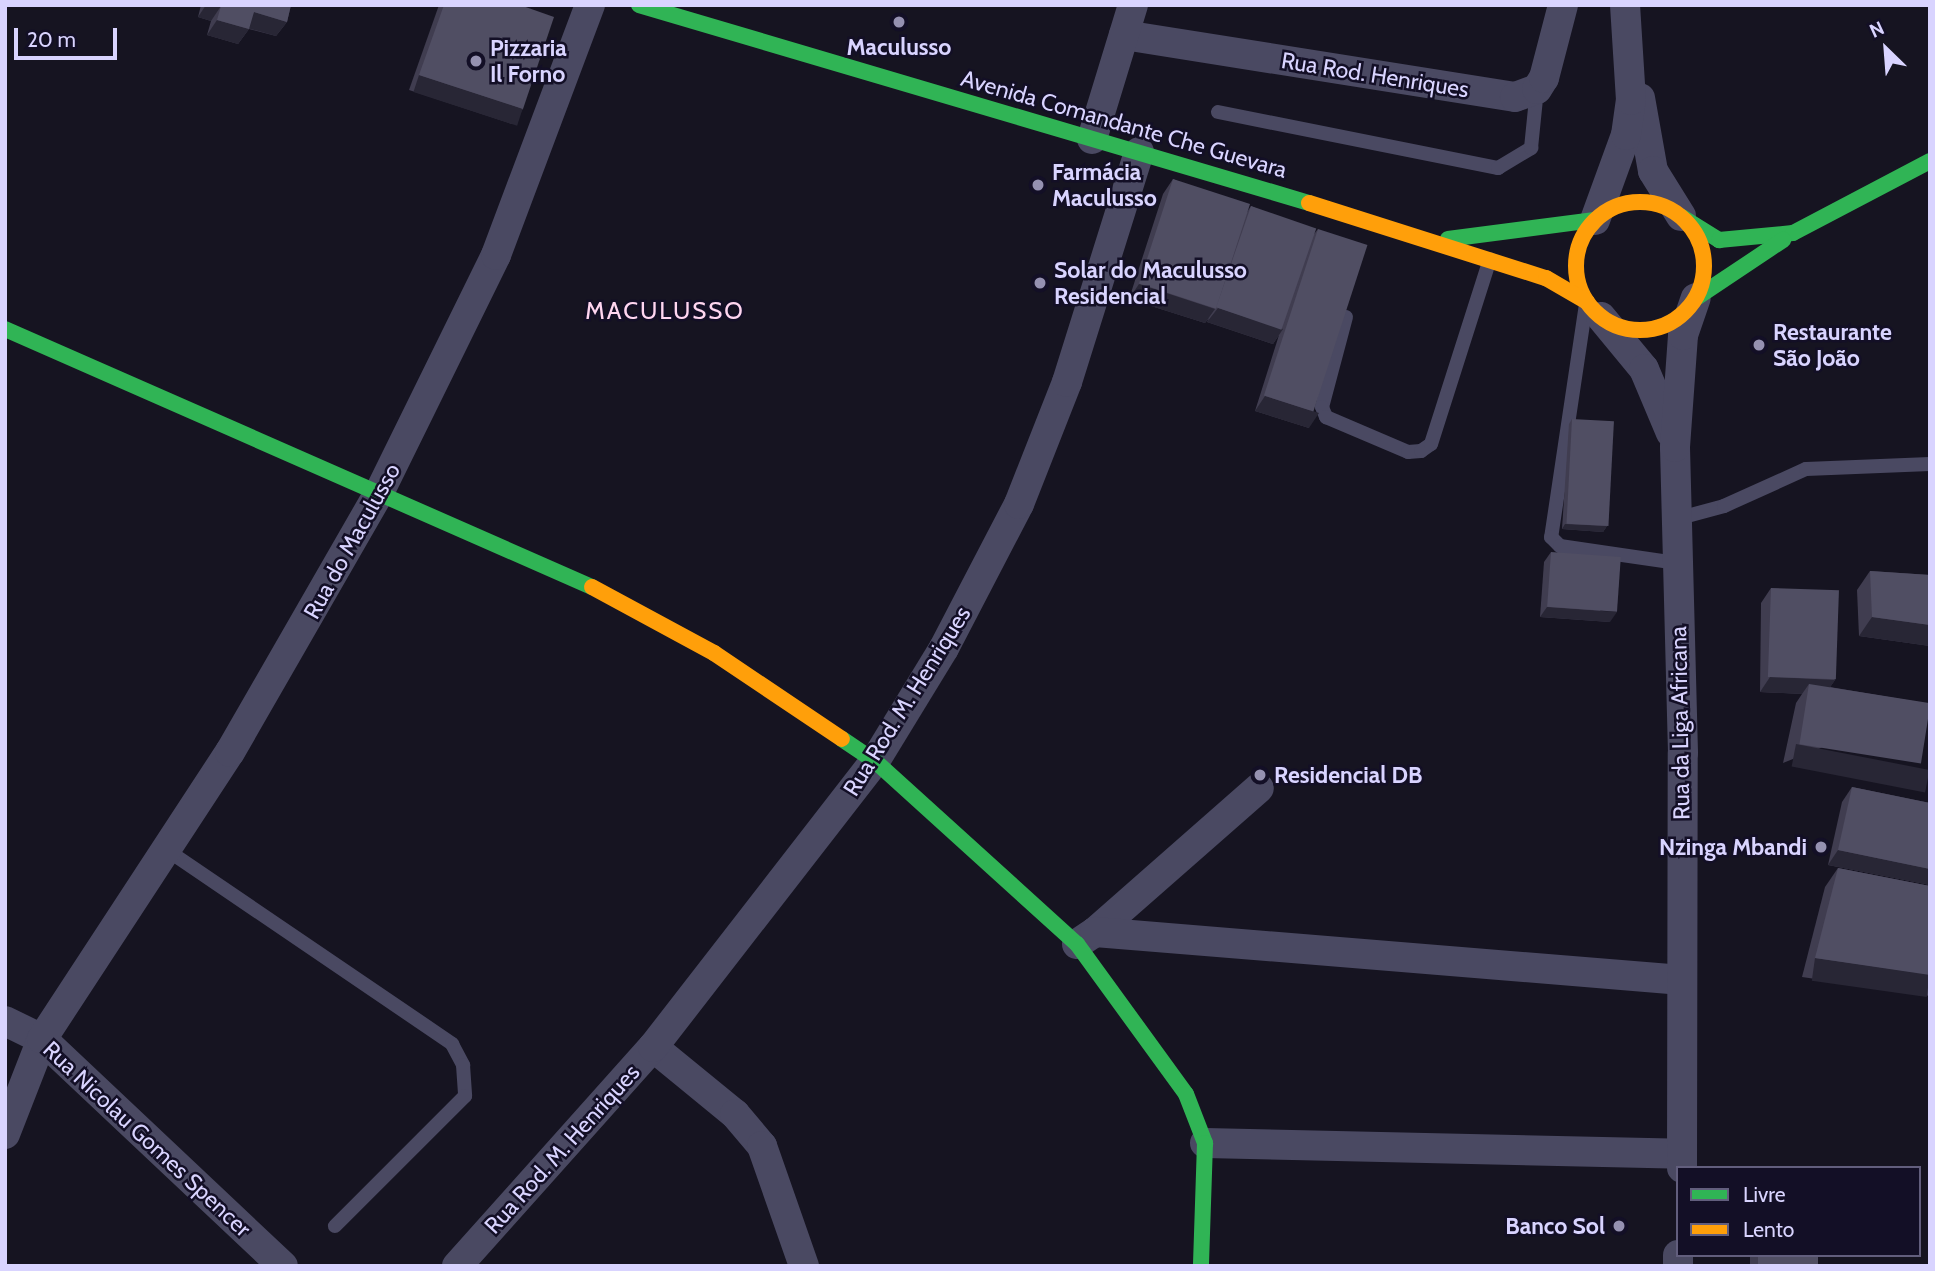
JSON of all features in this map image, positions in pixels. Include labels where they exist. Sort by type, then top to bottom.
[{"type":"street","name":"Rua do Maculusso","points":[[5,1134],[42,1039],[167,849],[291,652],[378,495],[496,255],[590,5]]},
{"type":"street","name":"Avenida Comandante Che Guevara","points":[[639,5],[1436,240],[1546,278],[1594,310]]},
{"type":"street","points":[[1092,139],[1133,5]]},
{"type":"street","points":[[1537,89],[1563,5]]},
{"type":"street","points":[[1626,17],[1653,172],[1681,216],[1694,230],[1704,264],[1696,298]]},
{"type":"street","points":[[1626,17],[1626,135],[1595,220],[1577,260],[1594,310],[1644,369],[1675,447]]},
{"type":"street","name":"Rua Rod. Henriques","points":[[1124,34],[1515,97],[1537,89]]},
{"type":"street","name":"Rua Rod. M. Henriques","points":[[457,1266],[653,1047],[875,761],[944,648],[1019,504],[1067,382],[1139,152]]},
{"type":"street","points":[[1594,310],[1621,327],[1664,326],[1696,298],[1793,233],[1930,161]]},
{"type":"street","points":[[1595,220],[1628,203],[1647,202],[1681,216],[1719,240],[1793,233]]},
{"type":"street","name":"Avenida Comandante Che Guevara","points":[[1436,240],[1595,220]]},
{"type":"street","name":"Rua da Liga Africana","points":[[1682,1161],[1675,447],[1683,335],[1696,298]]},
{"type":"street","points":[[5,329],[648,614],[875,761],[1086,938],[1186,1094],[1205,1143],[1201,1266]]},
{"type":"street","points":[[1086,938],[1259,788]]},
{"type":"street","points":[[1086,938],[1682,980]]},
{"type":"street","name":"Rua Nicolau Gomes Spencer","points":[[5,1021],[42,1039],[283,1266]]},
{"type":"street","points":[[653,1047],[735,1114],[762,1146],[804,1266]]},
{"type":"street","points":[[1205,1143],[1682,1161]]},
{"type":"lane","points":[[1218,112],[1498,169],[1531,148],[1537,89]]},
{"type":"lane","points":[[1365,245],[1371,220]]},
{"type":"lane","points":[[1349,305],[1322,407],[1326,417],[1408,452],[1421,451],[1431,443],[1490,259]]},
{"type":"lane","points":[[1594,310],[1551,537],[1560,546],[1676,563]]},
{"type":"lane","points":[[1676,519],[1724,506],[1806,469],[1930,464]]},
{"type":"lane","points":[[167,849],[452,1044],[463,1065],[465,1096],[335,1226]]},
{"type":"building","points":[[219,5],[291,5],[287,22],[254,12],[249,29],[217,20],[221,6]]},
{"type":"building","name":"Pizzaria Il Forno","points":[[444,5],[520,5],[554,17],[523,109],[419,75]]},
{"type":"building","points":[[1173,179],[1250,204],[1216,309],[1139,284]]},
{"type":"building","points":[[1251,206],[1316,228],[1281,330],[1216,307]]},
{"type":"building","points":[[1318,229],[1367,245],[1313,412],[1264,395]]},
{"type":"building","points":[[1572,419],[1614,421],[1608,526],[1567,524]]},
{"type":"building","points":[[1551,552],[1621,557],[1617,612],[1547,607]]},
{"type":"building","points":[[1870,571],[1930,575],[1930,625],[1872,617]]},
{"type":"building","points":[[1771,588],[1839,590],[1836,679],[1768,677]]},
{"type":"building","points":[[1809,684],[1930,703],[1921,763],[1799,744]]},
{"type":"building","points":[[1852,787],[1930,803],[1930,869],[1838,850]]},
{"type":"building","points":[[1838,868],[1930,886],[1930,975],[1815,958]]},
{"type":"building","points":[[1758,1257],[1818,1257],[1818,1266],[1758,1266]]},
{"type":"traffic: fast","points":[[639,5],[1309,203]]},
{"type":"traffic: fast","points":[[1682,217],[1719,240],[1793,233],[1930,161]]},
{"type":"traffic: fast","points":[[1448,239],[1595,220]]},
{"type":"traffic: fast","points":[[1696,298],[1783,240]]},
{"type":"traffic: fast","points":[[5,329],[592,587]]},
{"type":"traffic: fast","points":[[842,739],[875,761],[1077,944],[1186,1094],[1205,1143],[1201,1266]]},
{"type":"traffic: slow","points":[[1640,202],[1664,207],[1685,221],[1699,242],[1704,266],[1699,290],[1685,311],[1664,325],[1640,330],[1616,325],[1595,311],[1581,290],[1576,266],[1581,242],[1595,221],[1616,207],[1640,202]]},
{"type":"traffic: slow","points":[[1309,203],[1546,278],[1587,302]]},
{"type":"traffic: slow","points":[[592,587],[714,653],[842,739]]},
{"type":"place","name":"Maculusso","points":[[899,22]]},
{"type":"place","name":"Pizzaria Il Forno","points":[[476,61]]},
{"type":"place","name":"Farmácia Maculusso","points":[[1038,185]]},
{"type":"place","name":"Solar do Maculusso Residencial","points":[[1040,283]]},
{"type":"place","name":"Restaurante São João","points":[[1759,345]]},
{"type":"place","name":"Residencial DB","points":[[1260,775]]},
{"type":"place","name":"Nzinga Mbandi","points":[[1821,847]]},
{"type":"place","name":"Banco Sol","points":[[1619,1226]]},
{"type":"district","name":"MACULUSSO","points":[[665,311]]}]
